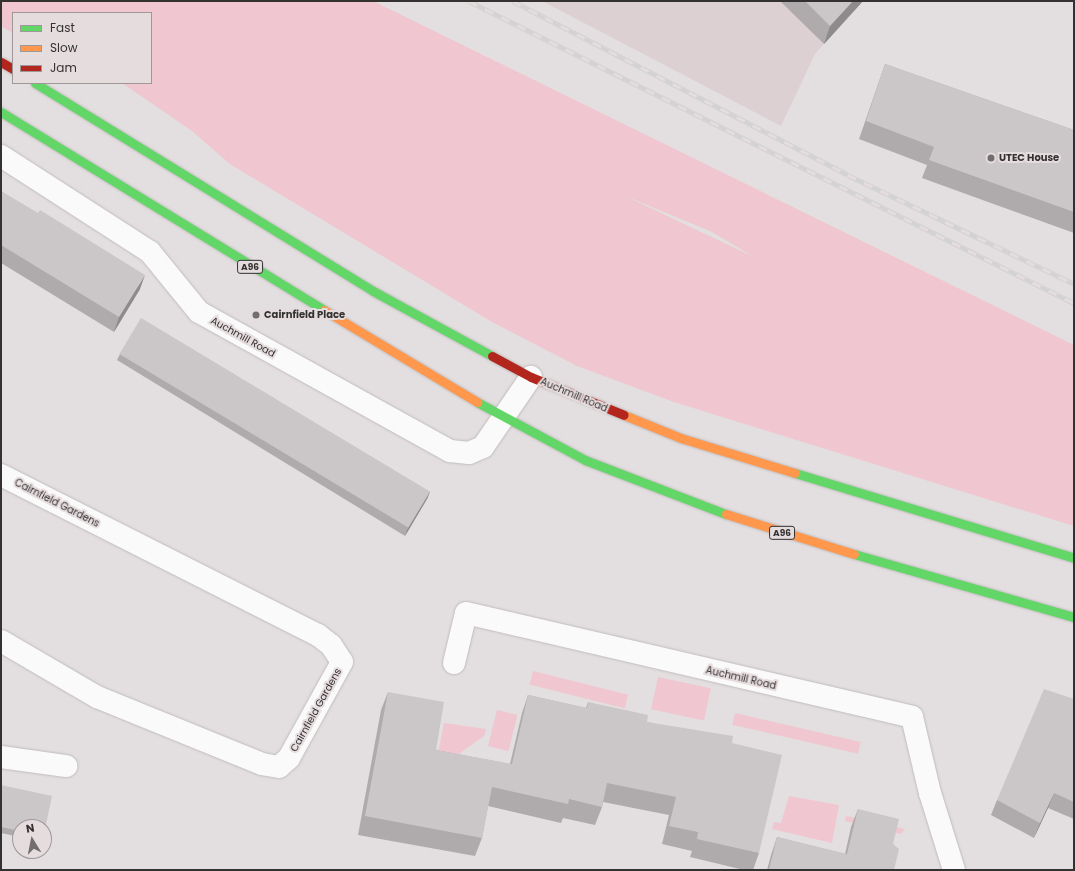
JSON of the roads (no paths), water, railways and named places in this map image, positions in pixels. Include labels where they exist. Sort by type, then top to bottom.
[{"type":"main road","points":[[1,62],[12,68]]},
{"type":"main road","name":"Auchmill Road","points":[[37,84],[380,295],[531,377],[681,438],[1074,558]]},
{"type":"main road","name":"A96","points":[[1,112],[502,418],[585,460],[677,498],[837,550],[1074,617]]},
{"type":"street","name":"Auchmill Road","points":[[1,156],[150,252],[199,312],[428,441],[459,453],[477,451],[531,377]]},
{"type":"street","name":"Cairnfield Gardens","points":[[1,475],[318,635],[332,645],[342,662],[289,758],[278,767],[262,764],[96,697],[1,641]]},
{"type":"street","name":"Auchmill Road","points":[[454,663],[466,613],[912,717],[930,793],[954,870]]},
{"type":"street","points":[[1,757],[66,766]]},
{"type":"railway","points":[[469,1],[1074,303]]},
{"type":"railway","points":[[513,1],[848,175],[1074,284]]},
{"type":"place","name":"UTEC House","points":[[991,158]]},
{"type":"place","name":"Cairnfield Place","points":[[256,315]]}]
